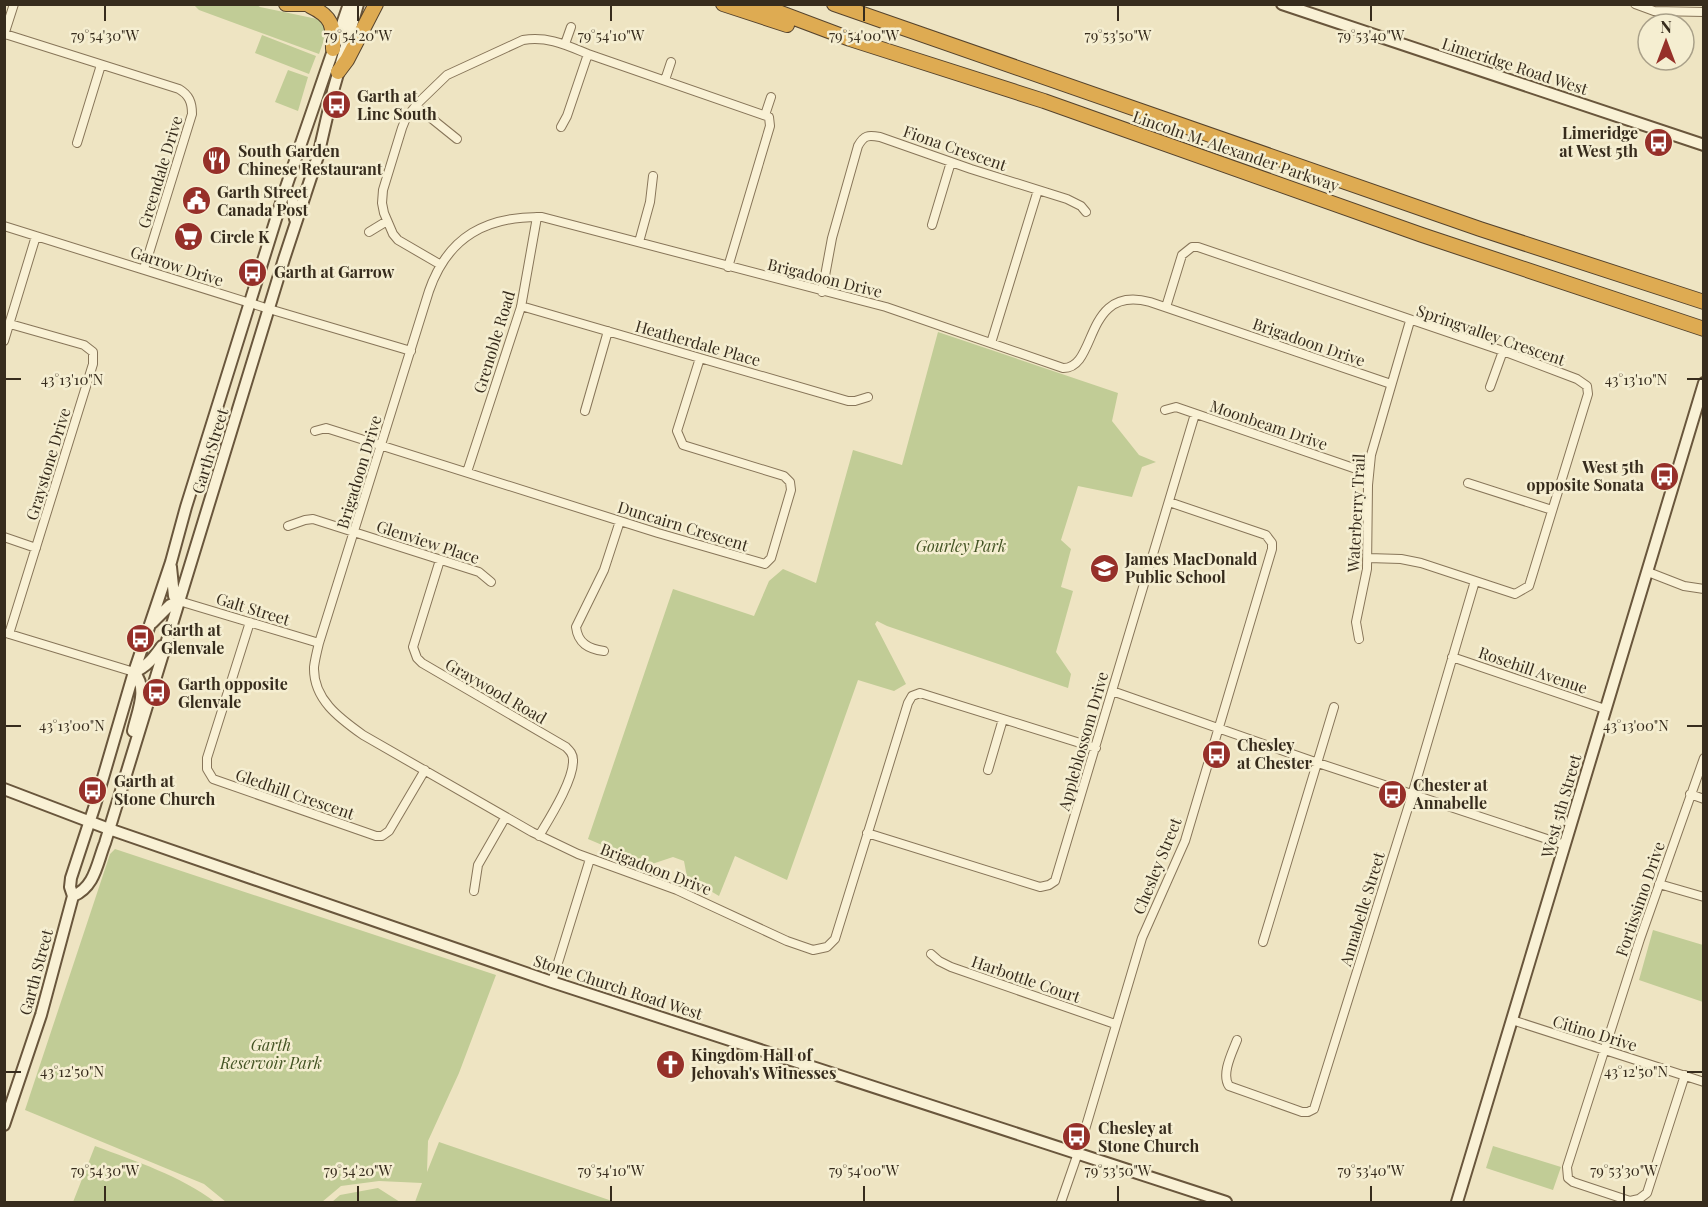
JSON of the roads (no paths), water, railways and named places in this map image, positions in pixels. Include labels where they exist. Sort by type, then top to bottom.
[{"type":"highway","points":[[286,4],[313,5],[331,20],[333,49]]},
{"type":"highway","points":[[338,72],[347,60],[376,4]]},
{"type":"highway","points":[[723,4],[818,35],[850,39]]},
{"type":"highway","name":"Lincoln M. Alexander Parkway","points":[[757,4],[850,39],[1044,101],[1422,235],[1704,329]]},
{"type":"highway","name":"Lincoln M. Alexander Parkway","points":[[834,4],[1480,229],[1704,302]]},
{"type":"main road","name":"Garth Street","points":[[4,1125],[41,1015],[73,896],[70,886],[71,878],[134,672],[171,562],[285,190],[349,4]]},
{"type":"main road","name":"Garth Street","points":[[73,896],[90,885],[109,829],[318,156],[338,72],[358,4]]},
{"type":"main road","name":"Limeridge Road West","points":[[1282,4],[1704,145]]},
{"type":"main road","points":[[285,190],[292,196],[294,203],[295,229]]},
{"type":"main road","name":"West 5th Street","points":[[1457,1203],[1704,383]]},
{"type":"main road","points":[[148,628],[165,610],[179,601],[174,596],[171,562]]},
{"type":"main road","points":[[126,773],[142,686],[134,672],[149,663],[170,630]]},
{"type":"main road","name":"Stone Church Road West","points":[[4,789],[109,829],[552,982],[1226,1203]]},
{"type":"street","points":[[5,34],[14,4]]},
{"type":"street","points":[[1635,4],[1654,11],[1704,12]]},
{"type":"street","points":[[565,44],[571,27]]},
{"type":"street","name":"Greendale Drive","points":[[5,34],[179,89],[187,94],[192,105],[192,114],[144,269]]},
{"type":"street","points":[[441,266],[398,240],[387,221],[382,203],[383,189],[406,118],[447,75],[523,40],[537,38],[565,44],[769,117],[770,126],[728,267]]},
{"type":"street","points":[[561,127],[567,116],[588,54]]},
{"type":"street","points":[[665,80],[671,62]]},
{"type":"street","points":[[77,143],[101,65]]},
{"type":"street","points":[[765,115],[771,97]]},
{"type":"street","points":[[416,106],[457,139]]},
{"type":"street","name":"Fiona Crescent","points":[[822,292],[832,238],[858,146],[862,137],[867,135],[880,136],[1073,202],[1086,212]]},
{"type":"street","points":[[932,225],[951,162]]},
{"type":"street","points":[[639,242],[650,202],[653,176]]},
{"type":"street","points":[[991,343],[1038,190]]},
{"type":"street","name":"Brigadoon Drive","points":[[1096,748],[920,693],[912,696],[835,939],[827,946],[813,950],[773,936],[677,890],[590,859],[539,836],[363,735],[338,718],[321,695],[314,668],[319,643],[431,284],[441,266],[466,236],[480,228],[511,218],[537,217],[886,307],[1060,367],[1070,368],[1079,362],[1096,323],[1110,307],[1120,302],[1137,299],[1391,384]]},
{"type":"street","name":"Grenoble Road","points":[[467,472],[521,306],[537,217]]},
{"type":"street","points":[[369,232],[387,221]]},
{"type":"street","name":"Garrow Drive","points":[[4,226],[411,351]]},
{"type":"street","points":[[4,341],[36,236]]},
{"type":"street","name":"Springvalley Crescent","points":[[1166,307],[1182,255],[1191,247],[1198,247],[1503,351],[1578,379],[1587,386],[1588,394],[1529,586],[1515,594],[1414,561],[1368,558]]},
{"type":"street","name":"Heatherdale Place","points":[[521,306],[848,401],[868,397]]},
{"type":"street","name":"Waterberry Trail","points":[[1359,639],[1356,622],[1364,592],[1368,558],[1368,473],[1375,439],[1410,321]]},
{"type":"street","name":"Graystone Drive","points":[[7,633],[93,364],[93,352],[84,345],[10,324]]},
{"type":"street","points":[[585,411],[608,330]]},
{"type":"street","points":[[1490,387],[1503,351]]},
{"type":"street","name":"Duncairn Crescent","points":[[315,431],[326,428],[620,521],[765,564],[771,558],[792,490],[790,482],[784,476],[683,445],[676,431],[700,358]]},
{"type":"street","name":"Moonbeam Drive","points":[[1165,410],[1176,407],[1368,473]]},
{"type":"street","name":"Appleblossom Drive","points":[[867,833],[1035,886],[1049,885],[1057,876],[1195,414]]},
{"type":"street","points":[[1468,483],[1552,510]]},
{"type":"street","name":"Chesley Street","points":[[1061,1203],[1142,938],[1185,841],[1272,549],[1272,543],[1266,535],[1169,502]]},
{"type":"street","name":"Glenview Place","points":[[288,526],[313,519],[479,572],[491,582]]},
{"type":"street","points":[[604,651],[592,649],[581,642],[577,636],[576,627],[604,570],[620,521]]},
{"type":"street","points":[[4,537],[36,548]]},
{"type":"street","name":"Graywood Road","points":[[440,560],[413,647],[417,658],[566,747],[572,756],[573,763],[561,796],[539,836]]},
{"type":"street","points":[[1647,572],[1684,586],[1704,590]]},
{"type":"street","name":"Annabelle Street","points":[[1237,1040],[1226,1074],[1226,1082],[1229,1086],[1302,1112],[1314,1109],[1412,795],[1474,581]]},
{"type":"street","name":"Galt Street","points":[[179,601],[319,643]]},
{"type":"street","name":"Gledhill Crescent","points":[[250,622],[207,758],[207,769],[213,779],[381,836],[389,831],[425,770]]},
{"type":"street","points":[[7,633],[134,672]]},
{"type":"street","name":"Rosehill Avenue","points":[[1452,657],[1605,709]]},
{"type":"street","points":[[1112,691],[1412,795],[1565,845]]},
{"type":"street","points":[[1263,942],[1334,707]]},
{"type":"street","points":[[988,770],[1003,718]]},
{"type":"street","name":"Fortissimo Drive","points":[[1685,1076],[1647,1193],[1639,1199],[1630,1201],[1573,1182],[1568,1178],[1567,1167],[1659,884],[1704,758]]},
{"type":"street","points":[[1690,794],[1704,799]]},
{"type":"street","points":[[474,891],[478,865],[505,818]]},
{"type":"street","points":[[552,982],[590,859]]},
{"type":"street","points":[[1659,884],[1704,897]]},
{"type":"street","name":"Harbottle Court","points":[[931,954],[951,967],[1115,1024]]},
{"type":"street","name":"Citino Drive","points":[[1512,1020],[1704,1082]]},
{"type":"place","name":"Garth at Linc South","points":[[336,105]]},
{"type":"place","name":"Limeridge at West 5th","points":[[1659,142]]},
{"type":"place","name":"South Garden Chinese Restaurant","points":[[217,160]]},
{"type":"place","name":"Garth Street Canada Post","points":[[196,201]]},
{"type":"place","name":"Circle K","points":[[189,237]]},
{"type":"place","name":"Garth at Garrow","points":[[253,272]]},
{"type":"place","name":"West 5th opposite Sonata","points":[[1665,476]]},
{"type":"place","name":"James MacDonald Public School","points":[[1104,568]]},
{"type":"place","name":"Garth at Glenvale","points":[[140,639]]},
{"type":"place","name":"Garth opposite Glenvale","points":[[157,693]]},
{"type":"place","name":"Chesley at Chester","points":[[1216,754]]},
{"type":"place","name":"Garth at Stone Church","points":[[93,790]]},
{"type":"place","name":"Chester at Annabelle","points":[[1392,794]]},
{"type":"place","name":"Kingdom Hall of Jehovah's Witnesses","points":[[670,1064]]},
{"type":"place","name":"Chesley at Stone Church","points":[[1077,1137]]},
{"type":"park label","name":"Gourley Park","points":[[961,546]]},
{"type":"park label","name":"Garth Reservoir Park","points":[[271,1054]]}]
